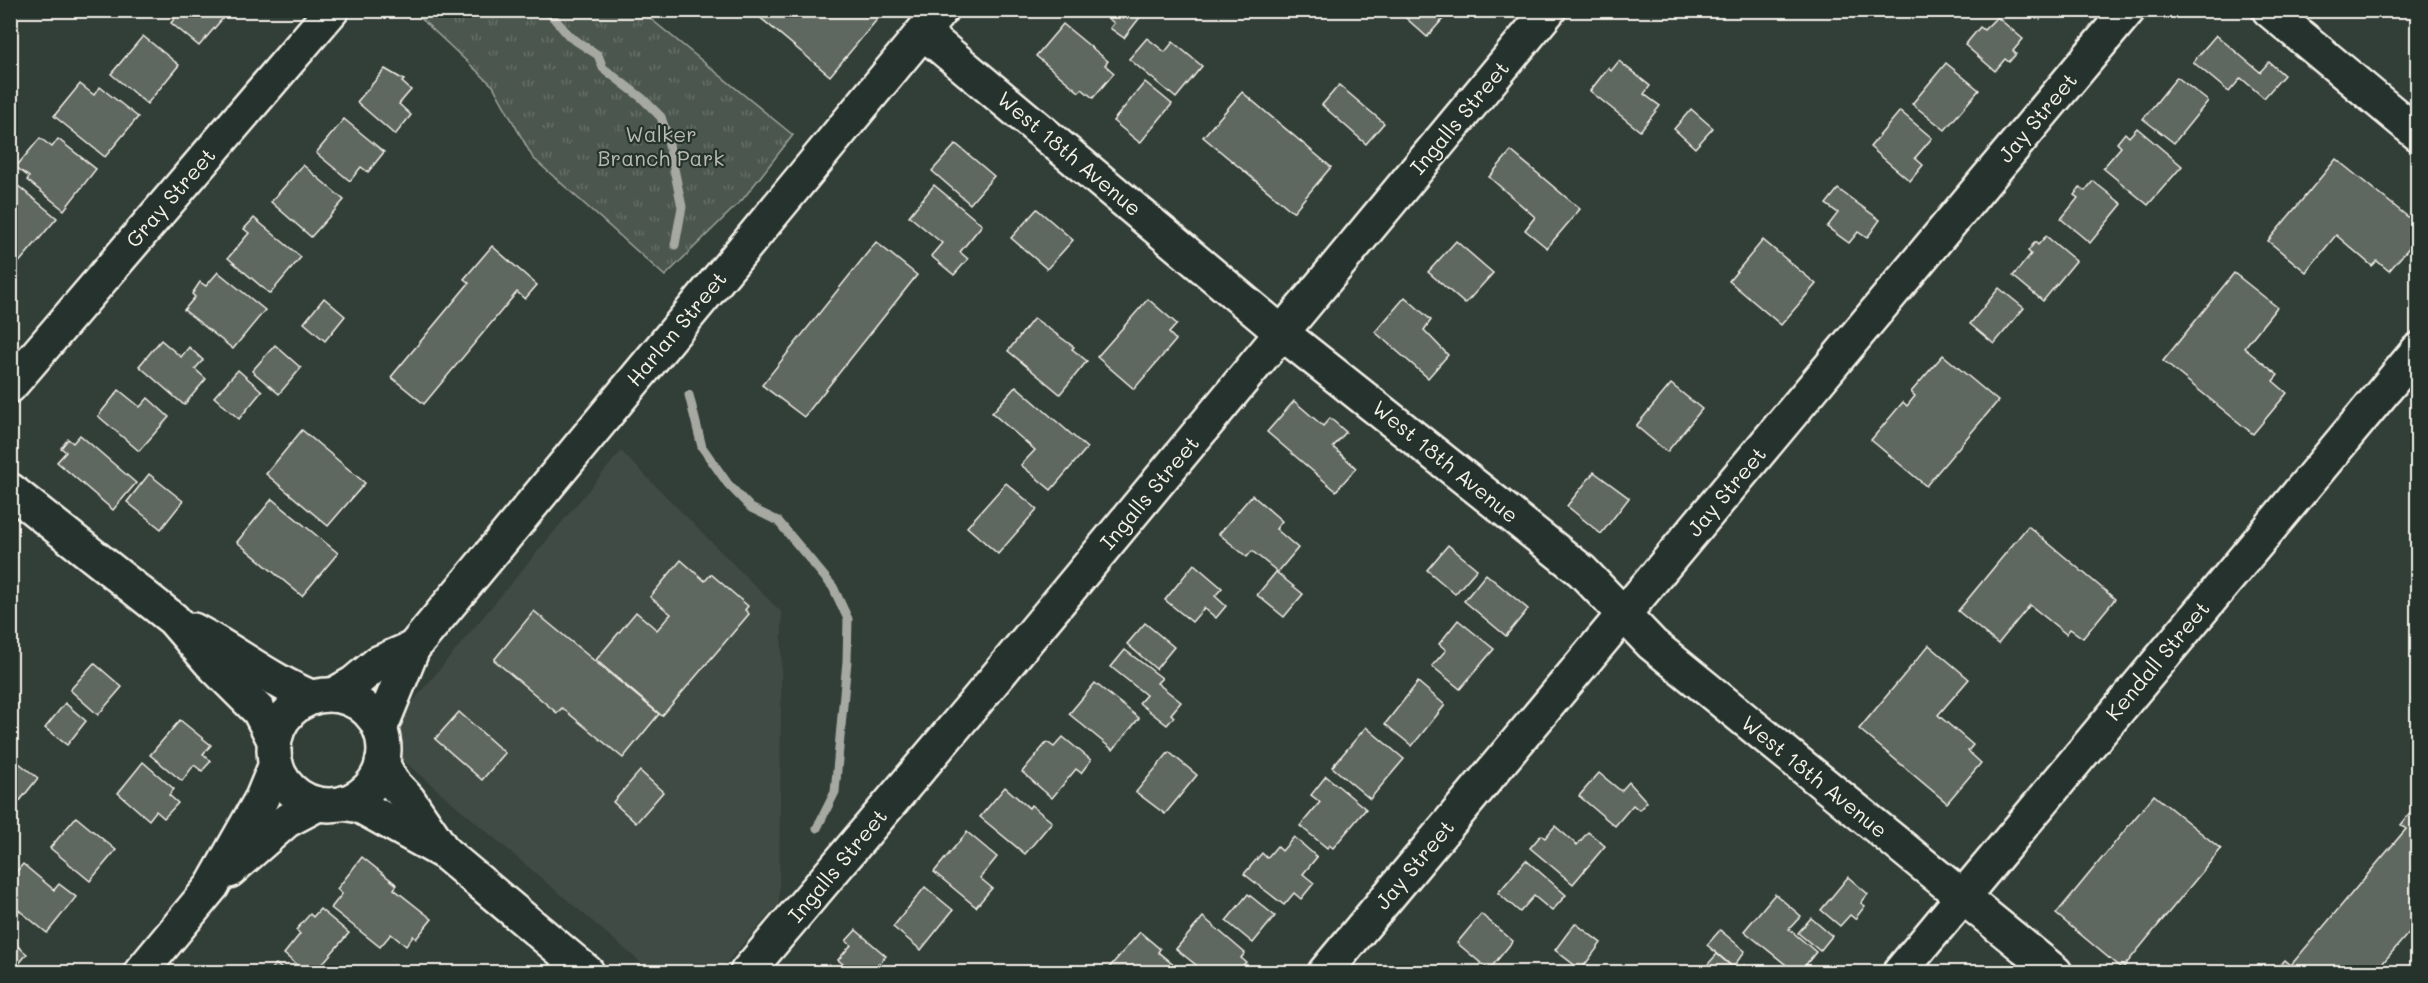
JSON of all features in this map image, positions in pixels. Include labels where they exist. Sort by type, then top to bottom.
[{"type":"street","name":"Gray Street","points":[[10,386],[332,10]]},
{"type":"street","name":"Ingalls Street","points":[[747,972],[869,830],[1549,10]]},
{"type":"street","name":"Jay Street","points":[[1325,972],[2128,10]]},
{"type":"street","points":[[2269,10],[2418,134]]},
{"type":"street","name":"West 18th Avenue","points":[[932,21],[1282,333],[1582,571],[1652,644],[1961,898],[2055,972]]},
{"type":"street","name":"Harlan Street","points":[[380,729],[413,648],[932,21]]},
{"type":"street","name":"Kendall Street","points":[[1900,972],[2418,350]]},
{"type":"street","points":[[10,490],[173,619],[210,662],[259,711],[291,790],[331,803],[360,806],[445,853],[586,972]]},
{"type":"street","points":[[141,972],[212,886],[286,821],[369,788],[382,763],[384,751],[380,729],[366,709],[356,702],[322,696],[274,681],[222,644],[173,619]]},
{"type":"street","name":"Harlan Street","points":[[322,696],[354,683],[378,663],[413,648]]},
{"type":"street","points":[[212,886],[262,798],[287,714],[322,696]]},
{"type":"street","points":[[382,763],[392,782],[413,806],[445,853]]},
{"type":"shaded area","points":[[621,451],[782,613],[779,904],[718,972],[652,972],[380,741]]},
{"type":"green space","name":"Walker Branch Park","points":[[413,11],[641,11],[793,135],[743,199],[665,276],[533,158],[493,86]]},
{"type":"building","points":[[181,10],[230,10],[199,46],[171,23]]},
{"type":"building","points":[[751,10],[885,10],[830,76]]},
{"type":"building","points":[[1098,10],[1145,11],[1124,38],[1110,28],[1114,23]]},
{"type":"building","points":[[1397,10],[1449,10],[1450,11],[1427,37]]},
{"type":"building","points":[[2030,10],[2047,10],[2040,19]]},
{"type":"building","points":[[1997,17],[2023,39],[2013,51],[2016,54],[2009,62],[2005,59],[1995,71],[1965,45],[1980,27],[1984,30]]},
{"type":"building","points":[[1063,24],[1108,61],[1105,65],[1114,73],[1093,98],[1082,89],[1079,92],[1036,56]]},
{"type":"building","points":[[2216,35],[2260,72],[2269,62],[2284,75],[2264,98],[2241,78],[2229,92],[2193,62]]},
{"type":"building","points":[[143,36],[179,65],[147,104],[111,74]]},
{"type":"building","points":[[1147,38],[1165,52],[1173,42],[1202,66],[1176,98],[1129,59]]},
{"type":"building","points":[[1619,61],[1650,86],[1644,94],[1660,106],[1640,131],[1590,91],[1608,68],[1611,71]]},
{"type":"building","points":[[1946,63],[1979,90],[1945,130],[1912,104]]},
{"type":"building","points":[[385,69],[404,80],[402,82],[411,90],[399,104],[411,115],[395,135],[357,102]]},
{"type":"building","points":[[2177,77],[2208,101],[2174,143],[2143,119]]},
{"type":"building","points":[[1145,82],[1172,104],[1140,143],[1113,121]]},
{"type":"building","points":[[80,84],[94,95],[100,87],[138,117],[105,157],[54,116]]},
{"type":"building","points":[[1339,85],[1384,123],[1366,144],[1322,105]]},
{"type":"building","points":[[1242,92],[1331,167],[1293,212],[1203,137]]},
{"type":"building","points":[[1691,109],[1713,128],[1695,148],[1674,129]]},
{"type":"building","points":[[1900,111],[1932,138],[1915,158],[1923,165],[1910,181],[1870,147]]},
{"type":"building","points":[[344,119],[384,152],[368,172],[361,167],[350,181],[316,153]]},
{"type":"building","points":[[2137,128],[2182,166],[2148,205],[2103,168],[2121,147],[2117,143],[2125,133],[2129,137]]},
{"type":"building","points":[[40,138],[52,147],[58,139],[96,169],[64,210],[27,180],[29,177],[16,167]]},
{"type":"building","points":[[956,144],[994,176],[970,204],[932,171]]},
{"type":"building","points":[[1511,151],[1580,209],[1547,248],[1525,230],[1535,217],[1489,177]]},
{"type":"building","points":[[2336,159],[2418,225],[2418,237],[2389,271],[2377,261],[2372,266],[2336,235],[2306,272],[2268,241]]},
{"type":"building","points":[[303,165],[344,200],[311,237],[271,202]]},
{"type":"building","points":[[10,180],[57,218],[10,273]]},
{"type":"building","points":[[2093,181],[2122,204],[2090,243],[2061,219],[2078,198],[2074,195],[2080,187],[2085,191]]},
{"type":"building","points":[[934,185],[982,225],[960,252],[968,259],[954,275],[931,256],[942,243],[909,216]]},
{"type":"building","points":[[1838,189],[1880,220],[1867,238],[1858,232],[1849,243],[1827,227],[1838,213],[1826,204]]},
{"type":"building","points":[[1037,209],[1073,240],[1047,269],[1011,238]]},
{"type":"building","points":[[254,218],[301,257],[270,294],[228,258],[249,233],[244,229]]},
{"type":"building","points":[[2046,236],[2076,261],[2043,301],[2013,276],[2031,254],[2028,251],[2035,242],[2038,245]]},
{"type":"building","points":[[1763,240],[1816,284],[1781,325],[1729,281]]},
{"type":"building","points":[[1456,241],[1493,273],[1465,304],[1428,272]]},
{"type":"building","points":[[876,242],[917,275],[804,417],[762,385]]},
{"type":"building","points":[[492,246],[537,285],[525,299],[517,292],[424,404],[391,377],[469,283],[464,279]]},
{"type":"building","points":[[218,272],[265,310],[233,349],[184,310],[195,297],[192,294],[200,282],[206,286]]},
{"type":"building","points":[[2234,273],[2277,307],[2244,348],[2278,375],[2273,381],[2287,393],[2253,434],[2163,361]]},
{"type":"building","points":[[1999,288],[2024,308],[1994,344],[1970,324]]},
{"type":"building","points":[[1405,297],[1431,320],[1424,330],[1448,355],[1428,378],[1375,332]]},
{"type":"building","points":[[324,298],[345,316],[325,341],[304,323]]},
{"type":"building","points":[[1148,299],[1177,324],[1169,333],[1176,340],[1134,389],[1097,357]]},
{"type":"building","points":[[1034,318],[1074,347],[1072,349],[1087,361],[1060,394],[1008,351]]},
{"type":"building","points":[[161,340],[181,357],[189,347],[203,360],[195,369],[206,379],[184,405],[139,366]]},
{"type":"building","points":[[275,345],[301,368],[279,394],[252,371]]},
{"type":"building","points":[[1943,355],[1998,401],[1926,486],[1871,440],[1903,402],[1907,406],[1915,396],[1911,392]]},
{"type":"building","points":[[238,370],[262,391],[239,419],[214,397]]},
{"type":"building","points":[[1671,384],[1702,409],[1667,452],[1636,426]]},
{"type":"building","points":[[1016,386],[1087,448],[1051,490],[1021,465],[1035,450],[992,413]]},
{"type":"building","points":[[119,390],[140,407],[148,398],[169,417],[139,451],[98,416]]},
{"type":"building","points":[[1294,401],[1323,426],[1330,418],[1346,432],[1333,447],[1356,468],[1336,491],[1267,432]]},
{"type":"building","points":[[302,430],[365,483],[328,526],[266,474]]},
{"type":"building","points":[[80,435],[136,483],[113,510],[57,462],[66,452],[61,448],[68,439],[73,443]]},
{"type":"building","points":[[1594,472],[1629,498],[1601,534],[1567,506]]},
{"type":"building","points":[[149,474],[183,501],[161,529],[127,502]]},
{"type":"building","points":[[1006,483],[1037,509],[998,554],[967,527]]},
{"type":"building","points":[[1252,495],[1282,521],[1276,529],[1298,548],[1278,572],[1252,551],[1247,557],[1219,534]]},
{"type":"building","points":[[272,499],[338,553],[302,596],[237,542]]},
{"type":"building","points":[[2028,526],[2115,599],[2083,638],[2070,629],[2066,634],[2030,605],[1998,644],[1958,611]]},
{"type":"building","points":[[1448,545],[1477,569],[1455,594],[1427,570]]},
{"type":"building","points":[[681,560],[705,581],[711,574],[748,606],[745,610],[749,614],[662,716],[596,660],[636,612],[657,630],[671,614],[650,597]]},
{"type":"building","points":[[1194,564],[1222,588],[1215,596],[1226,606],[1216,618],[1204,608],[1192,622],[1165,600]]},
{"type":"building","points":[[1276,572],[1303,594],[1284,617],[1257,595]]},
{"type":"building","points":[[1486,574],[1528,609],[1506,636],[1464,601]]},
{"type":"building","points":[[534,611],[659,714],[623,758],[562,708],[557,713],[494,660]]},
{"type":"building","points":[[1458,620],[1494,649],[1460,689],[1432,666],[1446,650],[1439,644]]},
{"type":"building","points":[[1145,623],[1174,647],[1156,669],[1127,644]]},
{"type":"building","points":[[1929,645],[1969,679],[1938,715],[1973,745],[1968,751],[1981,763],[1947,803],[1859,729]]},
{"type":"building","points":[[1125,650],[1162,678],[1157,683],[1181,702],[1171,714],[1174,717],[1167,725],[1139,703],[1146,695],[1111,667]]},
{"type":"building","points":[[94,663],[122,687],[98,715],[70,690]]},
{"type":"building","points":[[1418,682],[1445,705],[1412,746],[1385,724]]},
{"type":"building","points":[[1095,683],[1139,718],[1113,750],[1069,714]]},
{"type":"building","points":[[65,703],[86,721],[67,745],[45,728]]},
{"type":"building","points":[[459,712],[505,753],[482,780],[435,739]]},
{"type":"building","points":[[180,720],[211,745],[203,754],[211,761],[202,771],[194,765],[182,781],[150,755]]},
{"type":"building","points":[[1366,727],[1404,759],[1370,799],[1332,767]]},
{"type":"building","points":[[1063,737],[1091,760],[1081,773],[1076,769],[1052,798],[1022,772],[1047,742],[1054,747]]},
{"type":"building","points":[[1169,752],[1197,775],[1165,814],[1136,792]]},
{"type":"building","points":[[10,756],[38,778],[10,813]]},
{"type":"building","points":[[143,762],[174,789],[169,795],[178,803],[164,818],[156,811],[149,820],[118,793]]},
{"type":"building","points":[[640,771],[663,792],[636,823],[613,802]]},
{"type":"building","points":[[1599,773],[1621,791],[1629,782],[1647,802],[1639,810],[1633,805],[1615,826],[1579,796]]},
{"type":"building","points":[[1326,776],[1366,809],[1333,848],[1329,845],[1327,848],[1300,826],[1320,802],[1311,795]]},
{"type":"building","points":[[1005,787],[1029,808],[1031,805],[1052,822],[1025,854],[980,817]]},
{"type":"building","points":[[2154,795],[2221,849],[2122,969],[2056,914]]},
{"type":"building","points":[[2415,807],[2418,809],[2418,922],[2375,972],[2274,972],[2285,960],[2291,965],[2406,829],[2401,825]]},
{"type":"building","points":[[76,817],[116,850],[90,881],[50,848]]},
{"type":"building","points":[[1555,826],[1577,845],[1588,832],[1605,846],[1573,884],[1530,848],[1541,835],[1545,838]]},
{"type":"building","points":[[967,832],[997,857],[980,878],[992,888],[976,907],[934,872]]},
{"type":"building","points":[[1294,837],[1317,857],[1303,874],[1314,883],[1301,899],[1294,893],[1284,905],[1244,874],[1262,853],[1267,858],[1277,846],[1282,851]]},
{"type":"building","points":[[362,857],[397,885],[394,889],[432,919],[416,939],[413,936],[406,946],[391,934],[380,947],[331,908],[342,894],[337,889]]},
{"type":"building","points":[[1526,860],[1566,895],[1552,911],[1534,896],[1520,912],[1498,893]]},
{"type":"building","points":[[23,864],[54,890],[59,884],[76,897],[47,933],[10,903],[10,879]]},
{"type":"building","points":[[1848,877],[1868,894],[1861,903],[1865,906],[1855,919],[1850,915],[1840,926],[1821,910]]},
{"type":"building","points":[[925,887],[953,910],[921,950],[893,927]]},
{"type":"building","points":[[1248,894],[1275,916],[1253,943],[1226,921]]},
{"type":"building","points":[[1775,894],[1801,916],[1789,929],[1816,952],[1800,972],[1795,972],[1744,931]]},
{"type":"building","points":[[320,909],[349,933],[315,972],[305,972],[284,954],[300,934],[296,930],[310,914],[313,917]]},
{"type":"building","points":[[1481,914],[1513,941],[1489,970],[1457,943]]},
{"type":"building","points":[[1203,917],[1245,953],[1241,958],[1246,962],[1237,972],[1205,972],[1176,949]]},
{"type":"building","points":[[1811,918],[1832,936],[1820,951],[1798,933]]},
{"type":"building","points":[[1575,923],[1601,943],[1581,970],[1555,950]]},
{"type":"building","points":[[856,930],[886,956],[872,972],[853,972],[838,960],[851,945],[846,941]]},
{"type":"building","points":[[1720,930],[1745,951],[1733,967],[1707,945]]},
{"type":"building","points":[[10,932],[17,937],[13,942],[27,954],[12,972]]},
{"type":"building","points":[[1140,932],[1160,949],[1158,952],[1182,972],[1111,972],[1107,970]]},
{"type":"building","points":[[1717,954],[1738,972],[1701,972]]},
{"type":"building","points":[[276,964],[286,972],[268,972]]},
{"type":"building","points":[[1744,965],[1752,972],[1738,972]]},
{"type":"building","points":[[1439,966],[1447,972],[1433,972]]},
{"type":"waterway","points":[[547,10],[570,37],[598,55],[603,68],[642,98],[661,117],[682,207],[675,245]]},
{"type":"waterway","points":[[689,395],[702,447],[728,484],[751,508],[778,521],[833,587],[848,619],[847,661],[835,792],[817,828]]}]
